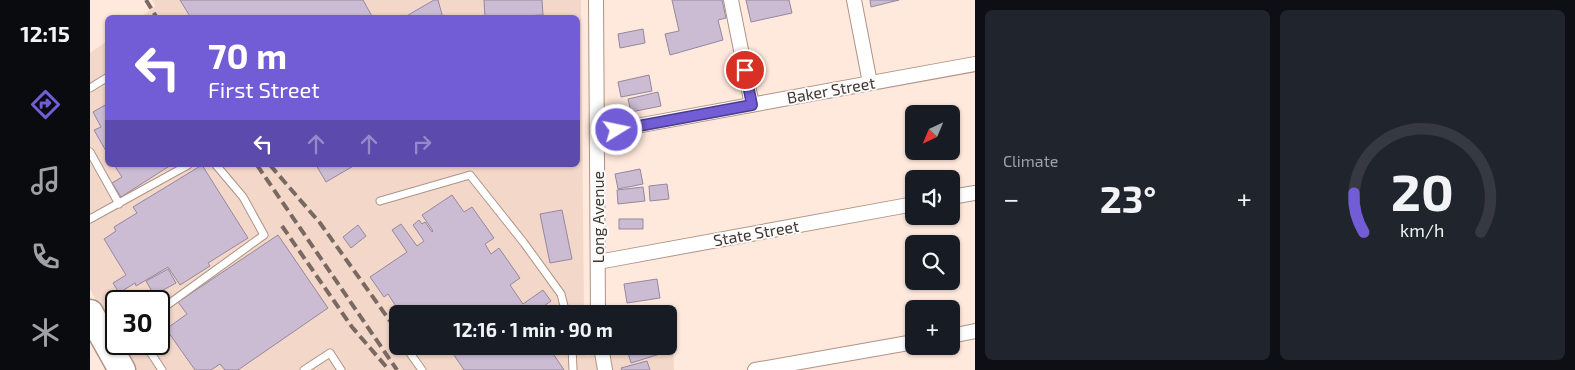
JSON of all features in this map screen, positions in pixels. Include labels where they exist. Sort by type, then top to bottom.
[{"type":"highway","points":[[90,313],[103,343],[122,370]]},
{"type":"highway","points":[[103,343],[103,370]]},
{"type":"street","name":"Long Avenue","points":[[596,0],[598,305]]},
{"type":"street","points":[[732,0],[752,105]]},
{"type":"street","points":[[854,0],[870,83]]},
{"type":"street","name":"Baker Street","points":[[598,133],[975,64]]},
{"type":"street","points":[[960,196],[975,193]]},
{"type":"street","name":"State Street","points":[[598,262],[905,206]]},
{"type":"street","points":[[960,334],[975,331]]},
{"type":"street","points":[[755,370],[905,344]]},
{"type":"street","points":[[602,355],[605,370]]},
{"type":"lane","points":[[90,88],[105,80]]},
{"type":"lane","points":[[90,152],[119,204]]},
{"type":"lane","points":[[90,219],[184,167]]},
{"type":"lane","points":[[170,303],[264,235],[243,197],[218,167]]},
{"type":"lane","points":[[380,201],[470,175],[524,243],[561,294],[564,305]]},
{"type":"lane","points":[[304,370],[330,353],[341,370]]},
{"type":"lane","points":[[152,355],[162,370]]},
{"type":"lane","points":[[411,355],[422,370]]},
{"type":"lane","points":[[572,355],[573,370]]},
{"type":"shaded area","points":[[152,0],[581,0],[584,305],[389,305],[389,355],[673,355],[674,370],[134,370],[126,355],[170,355],[170,290],[105,290],[105,317],[90,289],[90,53],[105,42],[105,167],[580,167],[580,15],[143,15],[156,6]]},
{"type":"building","points":[[180,0],[363,0],[371,15],[189,15]]},
{"type":"building","points":[[434,0],[438,0],[442,15],[408,15]]},
{"type":"building","points":[[484,0],[542,0],[543,15],[485,15]]},
{"type":"building","points":[[672,0],[722,0],[726,18],[718,20],[723,40],[670,55],[665,34],[679,31]]},
{"type":"building","points":[[746,0],[789,0],[792,13],[751,22]]},
{"type":"building","points":[[870,0],[899,0],[871,7]]},
{"type":"building","points":[[643,29],[645,43],[620,48],[618,34]]},
{"type":"building","points":[[649,75],[652,91],[621,97],[618,82]]},
{"type":"building","points":[[658,92],[661,106],[631,112],[628,99]]},
{"type":"building","points":[[105,105],[105,149],[94,130],[101,127],[93,112]]},
{"type":"building","points":[[115,167],[168,167],[121,197],[112,183],[122,177]]},
{"type":"building","points":[[199,167],[203,167],[248,238],[208,263],[210,266],[180,285],[168,267],[136,286],[135,283],[124,290],[117,290],[113,283],[126,275],[104,239],[116,231],[114,227],[137,213],[133,207]]},
{"type":"building","points":[[317,167],[352,167],[326,182]]},
{"type":"building","points":[[640,169],[643,184],[618,189],[615,174]]},
{"type":"building","points":[[667,184],[669,199],[650,201],[649,186]]},
{"type":"building","points":[[643,187],[645,201],[618,204],[617,190]]},
{"type":"building","points":[[452,195],[464,212],[472,207],[494,238],[485,244],[491,254],[499,248],[520,278],[510,285],[523,304],[543,290],[551,301],[545,305],[395,305],[388,294],[384,297],[370,277],[407,252],[392,230],[401,224],[417,246],[424,241],[413,225],[419,220],[422,224],[425,222],[433,231],[422,215]]},
{"type":"building","points":[[562,210],[572,259],[550,263],[540,214]]},
{"type":"building","points":[[619,219],[643,219],[643,229],[619,229]]},
{"type":"building","points":[[358,225],[366,236],[351,248],[343,237]]},
{"type":"building","points":[[278,235],[328,308],[238,370],[225,370],[220,364],[211,370],[195,370],[170,335],[170,326],[187,314],[178,302]]},
{"type":"building","points":[[168,269],[176,283],[163,290],[151,290],[146,281]]},
{"type":"building","points":[[657,279],[660,298],[627,303],[624,284]]},
{"type":"building","points":[[454,355],[554,355],[564,370],[464,370]]},
{"type":"building","points":[[629,355],[657,355],[631,363]]},
{"type":"building","points":[[647,361],[650,370],[622,370],[621,368]]},
{"type":"railway","points":[[146,0],[155,15]]},
{"type":"railway","points":[[258,167],[397,370]]},
{"type":"railway","points":[[272,167],[320,223],[389,320]]},
{"type":"railway","points":[[282,226],[352,327],[389,370]]},
{"type":"route","points":[[617,130],[752,105],[745,70]]}]
